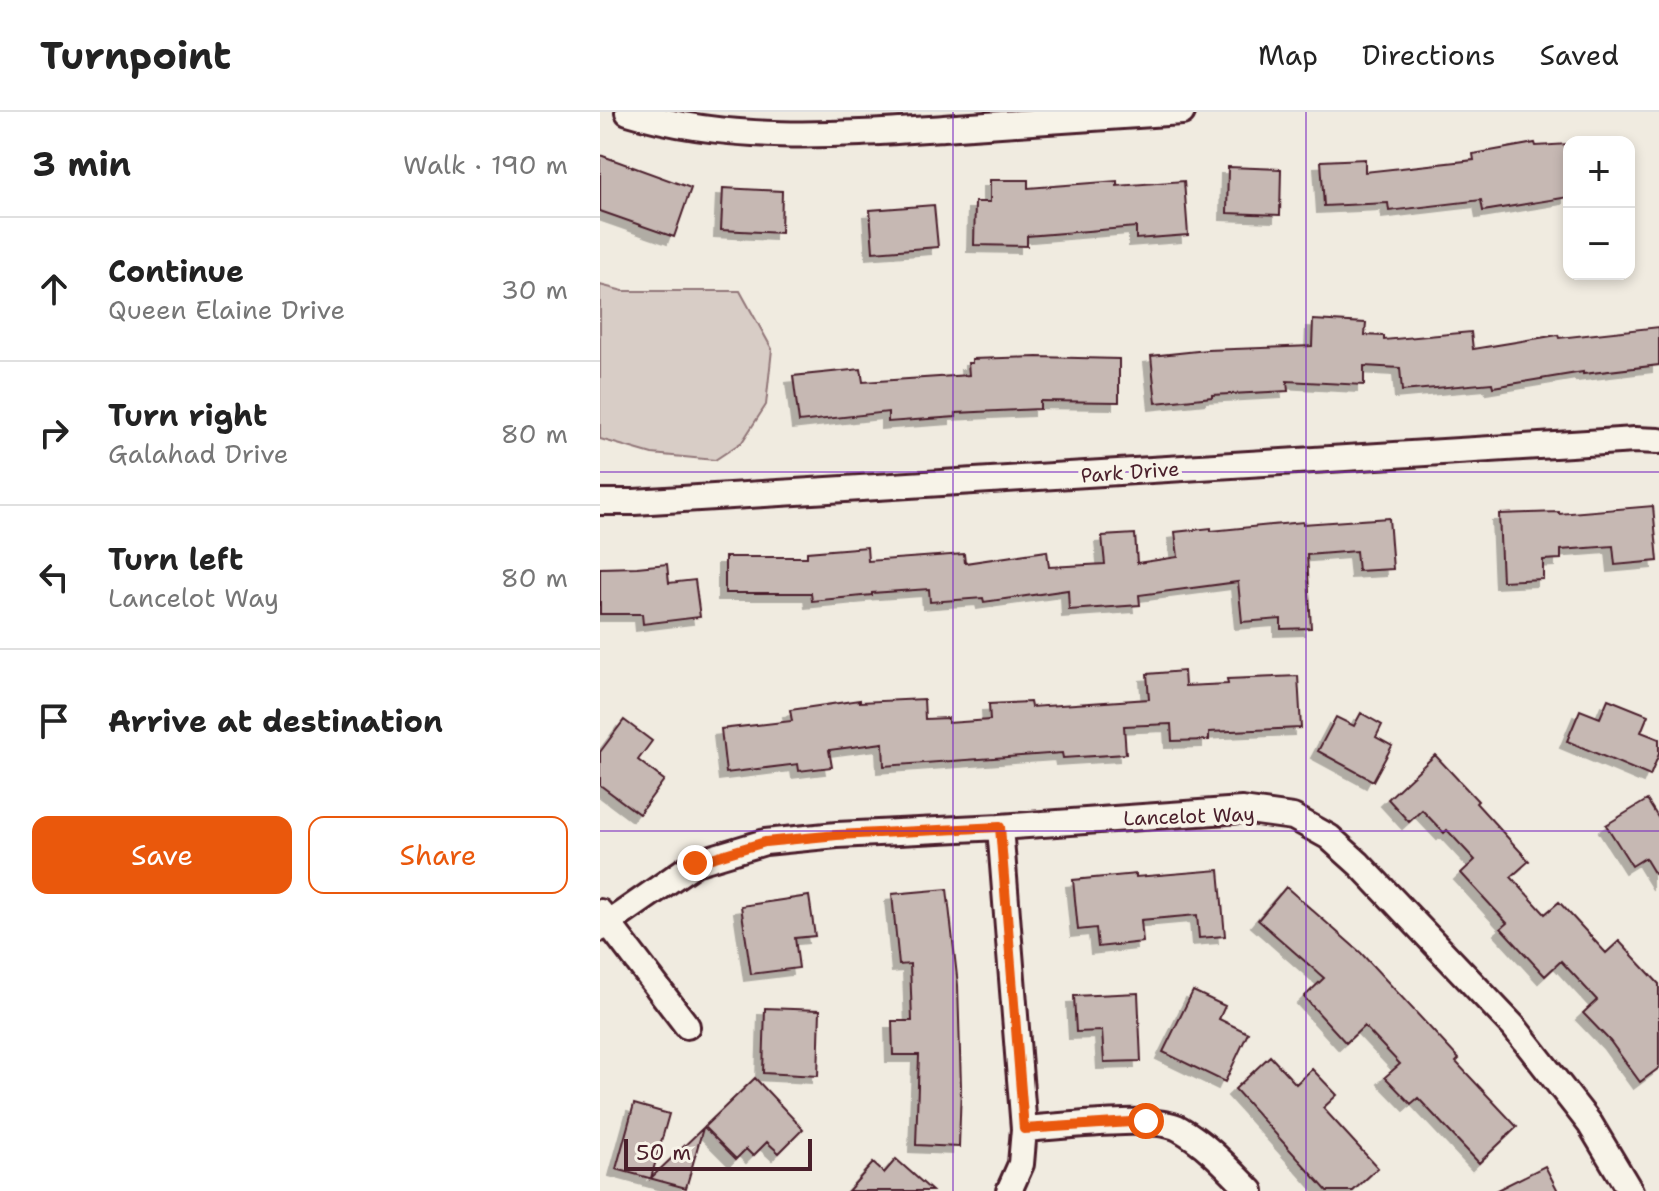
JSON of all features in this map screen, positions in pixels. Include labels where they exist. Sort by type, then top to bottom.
[{"type":"street","points":[[628,112],[730,132],[840,135],[1182,112]]},
{"type":"street","name":"Park Drive","points":[[600,502],[1659,441]]},
{"type":"street","name":"Lancelot Way","points":[[603,921],[695,863],[765,842],[1242,810],[1293,817],[1329,837],[1359,864],[1514,1027],[1590,1124],[1630,1191]]},
{"type":"street","points":[[1000,827],[1024,1129],[1021,1164],[1009,1191]]},
{"type":"street","points":[[603,921],[687,1026]]},
{"type":"street","points":[[1024,1129],[1146,1121],[1177,1127],[1205,1146],[1251,1191]]},
{"type":"shaded area","points":[[600,285],[623,291],[740,291],[772,349],[766,405],[742,442],[715,460],[652,454],[600,439]]},
{"type":"building","points":[[1535,143],[1536,146],[1563,144],[1563,198],[1483,211],[1481,200],[1389,211],[1388,203],[1324,206],[1321,161],[1365,159],[1365,172],[1474,160],[1473,154]]},
{"type":"building","points":[[600,155],[691,188],[674,237],[600,211]]},
{"type":"building","points":[[1228,167],[1281,169],[1280,215],[1227,213]]},
{"type":"building","points":[[990,180],[1028,180],[1028,188],[1117,181],[1117,186],[1184,181],[1188,235],[1136,239],[1136,227],[1027,236],[1027,246],[974,245],[975,202],[990,202]]},
{"type":"building","points":[[723,188],[782,191],[781,233],[721,230]]},
{"type":"building","points":[[934,205],[938,247],[873,252],[870,210]]},
{"type":"building","points":[[1313,320],[1366,323],[1365,335],[1384,336],[1384,340],[1471,332],[1473,349],[1558,335],[1559,338],[1659,327],[1659,365],[1583,372],[1493,387],[1492,383],[1402,391],[1400,368],[1364,366],[1364,385],[1287,381],[1288,391],[1212,395],[1156,403],[1151,356],[1207,350],[1312,346]]},
{"type":"building","points":[[972,359],[1119,359],[1119,402],[1040,401],[1040,409],[956,413],[956,417],[888,422],[888,412],[799,422],[793,376],[861,369],[863,382],[969,375],[968,363],[972,363]]},
{"type":"building","points":[[1653,506],[1658,561],[1615,565],[1613,546],[1561,550],[1561,559],[1543,560],[1543,579],[1502,581],[1499,514],[1559,514]]},
{"type":"building","points":[[1389,518],[1393,569],[1358,571],[1356,551],[1307,555],[1311,628],[1281,629],[1281,619],[1242,622],[1238,582],[1139,595],[1140,605],[1069,610],[1068,590],[984,602],[983,598],[930,602],[929,589],[812,601],[811,593],[725,593],[725,557],[807,557],[807,552],[867,547],[868,561],[964,554],[965,563],[1047,551],[1049,567],[1105,564],[1102,536],[1135,534],[1137,563],[1178,557],[1175,532]]},
{"type":"building","points":[[667,564],[669,583],[695,580],[700,617],[643,624],[642,614],[600,614],[600,568]]},
{"type":"building","points":[[1184,671],[1185,686],[1228,684],[1227,679],[1298,676],[1301,728],[1209,732],[1209,740],[1172,741],[1171,724],[1124,726],[1126,754],[1063,758],[1062,753],[884,766],[883,743],[829,750],[832,767],[799,771],[798,764],[726,773],[721,729],[792,721],[790,710],[860,700],[924,699],[925,719],[948,718],[948,723],[990,720],[989,704],[1030,702],[1031,707],[1149,699],[1147,674]]},
{"type":"building","points":[[1608,699],[1648,715],[1641,732],[1659,739],[1659,754],[1650,776],[1567,741],[1580,710],[1600,718]]},
{"type":"building","points":[[1361,713],[1382,725],[1376,737],[1392,746],[1373,781],[1318,751],[1336,717],[1354,726]]},
{"type":"building","points":[[624,720],[652,741],[638,760],[664,780],[639,814],[600,785],[600,752]]},
{"type":"building","points":[[1435,755],[1529,861],[1511,877],[1545,914],[1559,902],[1606,953],[1619,941],[1659,984],[1659,1068],[1640,1082],[1610,1041],[1583,1013],[1597,1000],[1561,961],[1545,976],[1501,928],[1507,923],[1461,873],[1475,860],[1447,830],[1444,833],[1422,810],[1409,822],[1388,799]]},
{"type":"building","points":[[1647,800],[1659,819],[1659,881],[1645,858],[1632,866],[1606,825]]},
{"type":"building","points":[[1219,870],[1225,936],[1199,938],[1197,915],[1141,920],[1143,942],[1098,947],[1096,928],[1078,930],[1073,880]]},
{"type":"building","points":[[1286,887],[1361,953],[1517,1127],[1479,1163],[1418,1098],[1411,1104],[1385,1077],[1400,1064],[1364,1026],[1346,1043],[1304,997],[1324,978],[1258,920]]},
{"type":"building","points":[[947,889],[958,985],[959,1147],[916,1145],[919,1055],[893,1055],[892,1021],[912,1021],[910,964],[899,965],[892,894]]},
{"type":"building","points":[[809,896],[815,936],[795,938],[799,968],[751,974],[741,906]]},
{"type":"building","points":[[1193,991],[1225,1006],[1219,1019],[1248,1033],[1225,1082],[1163,1052]]},
{"type":"building","points":[[1138,993],[1141,1061],[1104,1062],[1102,1031],[1076,1032],[1074,996]]},
{"type":"building","points":[[765,1008],[820,1010],[818,1076],[763,1073]]},
{"type":"building","points":[[1270,1056],[1296,1084],[1312,1069],[1337,1095],[1323,1108],[1378,1168],[1353,1191],[1327,1191],[1235,1089]]},
{"type":"building","points":[[755,1078],[803,1129],[779,1153],[767,1142],[753,1156],[746,1149],[736,1159],[704,1127]]},
{"type":"building","points":[[634,1104],[669,1114],[651,1178],[703,1128],[686,1188],[616,1169]]},
{"type":"building","points":[[896,1159],[932,1191],[848,1191],[873,1163],[884,1173]]},
{"type":"building","points":[[1545,1166],[1558,1191],[1495,1191]]},
{"type":"route","points":[[695,863],[765,842],[1000,827],[1024,1129],[1146,1121]]}]
